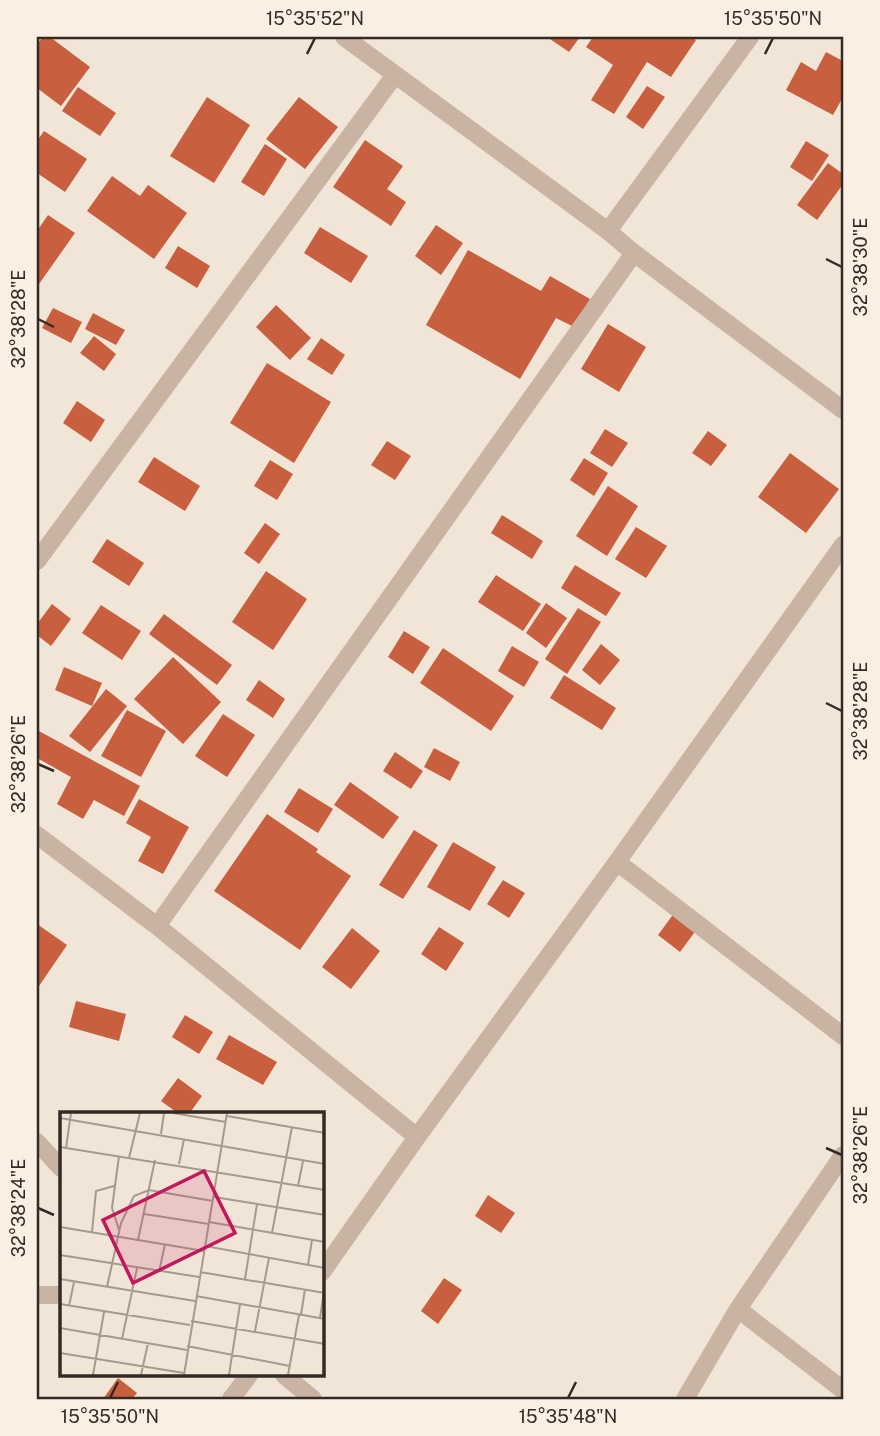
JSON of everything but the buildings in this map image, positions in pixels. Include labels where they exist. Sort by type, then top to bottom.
[{"type":"street","points":[[608,231],[750,37]]},
{"type":"street","points":[[350,39],[843,410]]},
{"type":"street","points":[[37,561],[395,75]]},
{"type":"street","points":[[157,926],[634,253]]},
{"type":"street","points":[[324,1269],[843,545]]},
{"type":"street","points":[[37,835],[157,926],[417,1137]]},
{"type":"street","points":[[617,862],[843,1036]]},
{"type":"street","points":[[37,1142],[60,1167]]},
{"type":"street","points":[[685,1399],[738,1309],[843,1155]]},
{"type":"street","points":[[37,1295],[60,1295]]},
{"type":"street","points":[[738,1309],[843,1390]]},
{"type":"street","points":[[231,1399],[248,1376]]},
{"type":"street","points":[[285,1376],[313,1399]]}]
